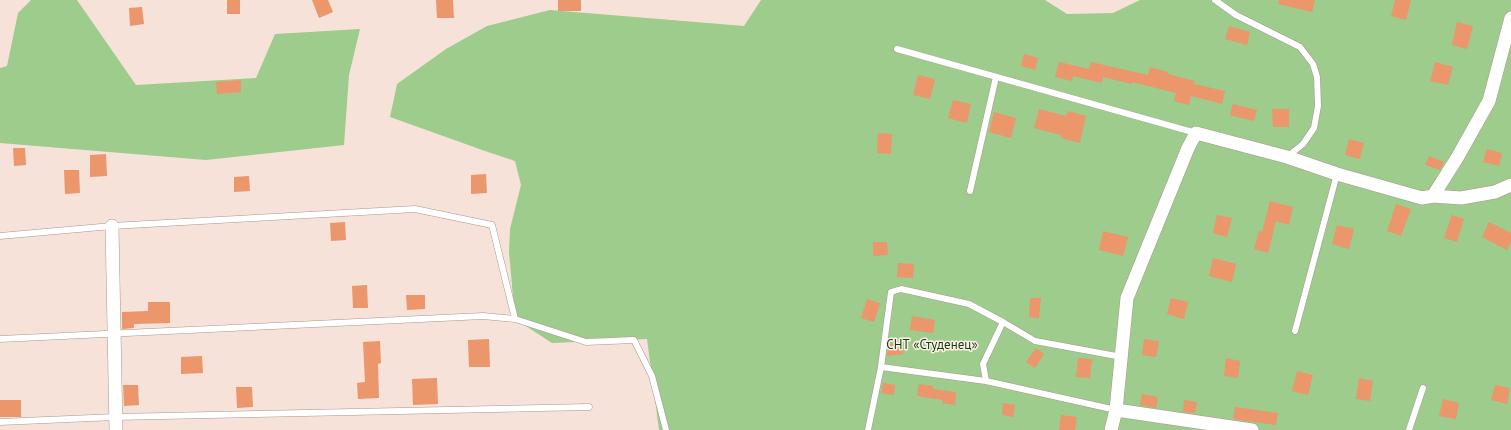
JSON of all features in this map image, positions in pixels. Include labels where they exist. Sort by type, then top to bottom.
[{"type":"street","points":[[1433,196],[1457,158],[1489,101],[1511,18]]},
{"type":"street","points":[[1111,430],[1116,410],[1127,298],[1188,148],[1196,133],[1287,157],[1337,174],[1422,198],[1433,196],[1461,198],[1495,192],[1511,185]]},
{"type":"street","points":[[112,226],[115,424]]},
{"type":"street","points":[[1116,410],[1252,430]]},
{"type":"lane","points":[[1215,0],[1236,14],[1300,47],[1313,64],[1317,77],[1318,106],[1314,128],[1303,144],[1287,157]]},
{"type":"lane","points":[[897,49],[1196,133]]},
{"type":"lane","points":[[970,191],[996,77]]},
{"type":"lane","points":[[1296,331],[1337,174]]},
{"type":"lane","points":[[0,236],[112,226],[415,209],[492,225],[515,319]]},
{"type":"lane","points":[[868,430],[881,367],[890,292],[901,289],[969,304],[1035,341],[1122,357]]},
{"type":"lane","points":[[0,339],[114,332],[483,316],[515,319],[586,342],[634,340],[652,376],[666,430]]},
{"type":"lane","points":[[986,381],[983,364],[1002,322]]},
{"type":"lane","points":[[881,367],[986,381],[1116,410]]},
{"type":"lane","points":[[1409,430],[1423,388]]},
{"type":"lane","points":[[0,422],[115,424],[589,407]]},
{"type":"green space","points":[[31,0],[77,0],[136,85],[256,78],[275,34],[360,29],[349,75],[344,145],[206,160],[0,143],[0,68],[7,66],[18,13]]},
{"type":"green space","name":"СНТ «Студенец»","points":[[761,0],[1045,0],[1067,14],[1113,13],[1140,0],[1511,0],[1511,430],[659,430],[647,339],[552,343],[515,319],[509,252],[510,229],[521,185],[515,161],[390,117],[397,84],[446,49],[487,26],[550,10],[744,26]]},
{"type":"building","points":[[227,0],[240,0],[240,14],[227,14]]},
{"type":"building","points":[[312,0],[328,0],[333,12],[319,18]]},
{"type":"building","points":[[436,0],[453,0],[454,18],[437,18]]},
{"type":"building","points":[[558,0],[581,0],[581,11],[558,11]]},
{"type":"building","points":[[1279,0],[1315,0],[1312,12],[1278,4]]},
{"type":"building","points":[[1395,0],[1411,0],[1406,20],[1391,16]]},
{"type":"building","points":[[142,7],[144,24],[130,26],[129,8]]},
{"type":"building","points":[[1457,22],[1473,26],[1467,49],[1452,45]]},
{"type":"building","points":[[1229,26],[1250,32],[1247,45],[1225,39]]},
{"type":"building","points":[[1024,54],[1038,58],[1035,70],[1021,66]]},
{"type":"building","points":[[1059,62],[1089,69],[1091,62],[1148,75],[1150,67],[1168,72],[1168,74],[1195,81],[1194,84],[1225,91],[1222,104],[1191,96],[1189,105],[1174,101],[1176,93],[1132,82],[1132,84],[1103,77],[1102,83],[1073,76],[1072,81],[1055,77]]},
{"type":"building","points":[[1435,62],[1453,67],[1448,85],[1430,81]]},
{"type":"building","points":[[918,75],[935,79],[930,99],[913,95]]},
{"type":"building","points":[[241,80],[241,92],[217,94],[216,82]]},
{"type":"building","points":[[953,100],[971,104],[967,123],[948,118]]},
{"type":"building","points":[[1233,104],[1257,110],[1254,121],[1230,115]]},
{"type":"building","points":[[1039,109],[1066,116],[1068,111],[1086,116],[1080,143],[1061,138],[1061,135],[1034,128]]},
{"type":"building","points":[[1272,109],[1289,109],[1289,127],[1273,127]]},
{"type":"building","points":[[994,112],[1016,118],[1011,138],[989,132]]},
{"type":"building","points":[[878,133],[892,134],[891,154],[877,153]]},
{"type":"building","points":[[1349,139],[1364,143],[1360,159],[1345,155]]},
{"type":"building","points":[[13,148],[25,148],[26,165],[14,166]]},
{"type":"building","points":[[1487,149],[1502,153],[1499,166],[1483,162]]},
{"type":"building","points":[[106,154],[107,176],[90,177],[90,155]]},
{"type":"building","points":[[1429,156],[1444,162],[1440,170],[1425,165]]},
{"type":"building","points":[[64,170],[79,170],[80,193],[65,194]]},
{"type":"building","points":[[486,174],[487,193],[471,194],[471,175]]},
{"type":"building","points":[[249,176],[250,191],[234,192],[234,177]]},
{"type":"building","points":[[1270,201],[1293,207],[1289,225],[1276,221],[1268,253],[1254,249],[1259,231],[1262,232]]},
{"type":"building","points":[[1396,204],[1411,209],[1401,236],[1387,231]]},
{"type":"building","points":[[1217,215],[1232,218],[1227,237],[1213,233]]},
{"type":"building","points":[[1452,215],[1464,219],[1457,242],[1444,238]]},
{"type":"building","points":[[345,222],[346,240],[331,241],[330,223]]},
{"type":"building","points":[[1489,222],[1511,233],[1511,242],[1507,250],[1482,237]]},
{"type":"building","points":[[1337,225],[1354,229],[1349,249],[1332,244]]},
{"type":"building","points":[[1103,231],[1128,237],[1123,256],[1099,250]]},
{"type":"building","points":[[873,242],[887,242],[888,255],[873,256]]},
{"type":"building","points":[[1213,258],[1236,264],[1232,282],[1209,276]]},
{"type":"building","points":[[898,263],[914,264],[913,278],[897,277]]},
{"type":"building","points":[[367,285],[368,308],[353,308],[352,286]]},
{"type":"building","points":[[406,295],[425,295],[425,309],[407,310]]},
{"type":"building","points":[[1030,298],[1041,298],[1039,318],[1029,317]]},
{"type":"building","points":[[1171,298],[1188,302],[1184,319],[1167,314]]},
{"type":"building","points":[[867,299],[880,303],[874,322],[861,318]]},
{"type":"building","points":[[148,302],[170,302],[170,323],[134,324],[134,328],[122,329],[122,312],[148,311]]},
{"type":"building","points":[[912,316],[935,320],[933,333],[910,330]]},
{"type":"building","points":[[489,339],[490,367],[469,367],[468,340]]},
{"type":"building","points":[[1144,339],[1159,341],[1156,357],[1142,355]]},
{"type":"building","points":[[380,341],[381,363],[378,364],[379,398],[358,399],[357,383],[365,382],[363,342]]},
{"type":"building","points":[[902,343],[903,354],[887,356],[889,344]]},
{"type":"building","points":[[1036,348],[1044,354],[1035,368],[1026,362]]},
{"type":"building","points":[[202,356],[203,373],[181,374],[181,357]]},
{"type":"building","points":[[1078,358],[1092,359],[1090,378],[1076,377]]},
{"type":"building","points":[[1226,358],[1240,361],[1238,378],[1224,376]]},
{"type":"building","points":[[1297,371],[1313,375],[1308,395],[1292,391]]},
{"type":"building","points":[[437,378],[438,404],[413,405],[412,379]]},
{"type":"building","points":[[1359,378],[1373,381],[1370,401],[1356,399]]},
{"type":"building","points":[[883,383],[895,385],[894,395],[881,393]]},
{"type":"building","points":[[919,384],[934,386],[933,389],[956,392],[955,405],[942,403],[943,400],[917,396]]},
{"type":"building","points":[[123,385],[138,385],[139,405],[124,406]]},
{"type":"building","points":[[1495,385],[1510,388],[1507,404],[1491,400]]},
{"type":"building","points":[[236,387],[252,387],[253,407],[237,408]]},
{"type":"building","points":[[1142,394],[1158,397],[1156,408],[1140,405]]},
{"type":"building","points":[[1443,399],[1459,403],[1456,419],[1439,416]]},
{"type":"building","points":[[0,400],[21,400],[21,417],[0,417]]},
{"type":"building","points":[[1184,400],[1197,402],[1195,413],[1183,412]]},
{"type":"building","points":[[1003,403],[1015,405],[1013,417],[1002,415]]},
{"type":"building","points":[[1235,407],[1278,413],[1276,425],[1233,419]]},
{"type":"building","points":[[1061,415],[1077,417],[1075,430],[1059,430]]}]
